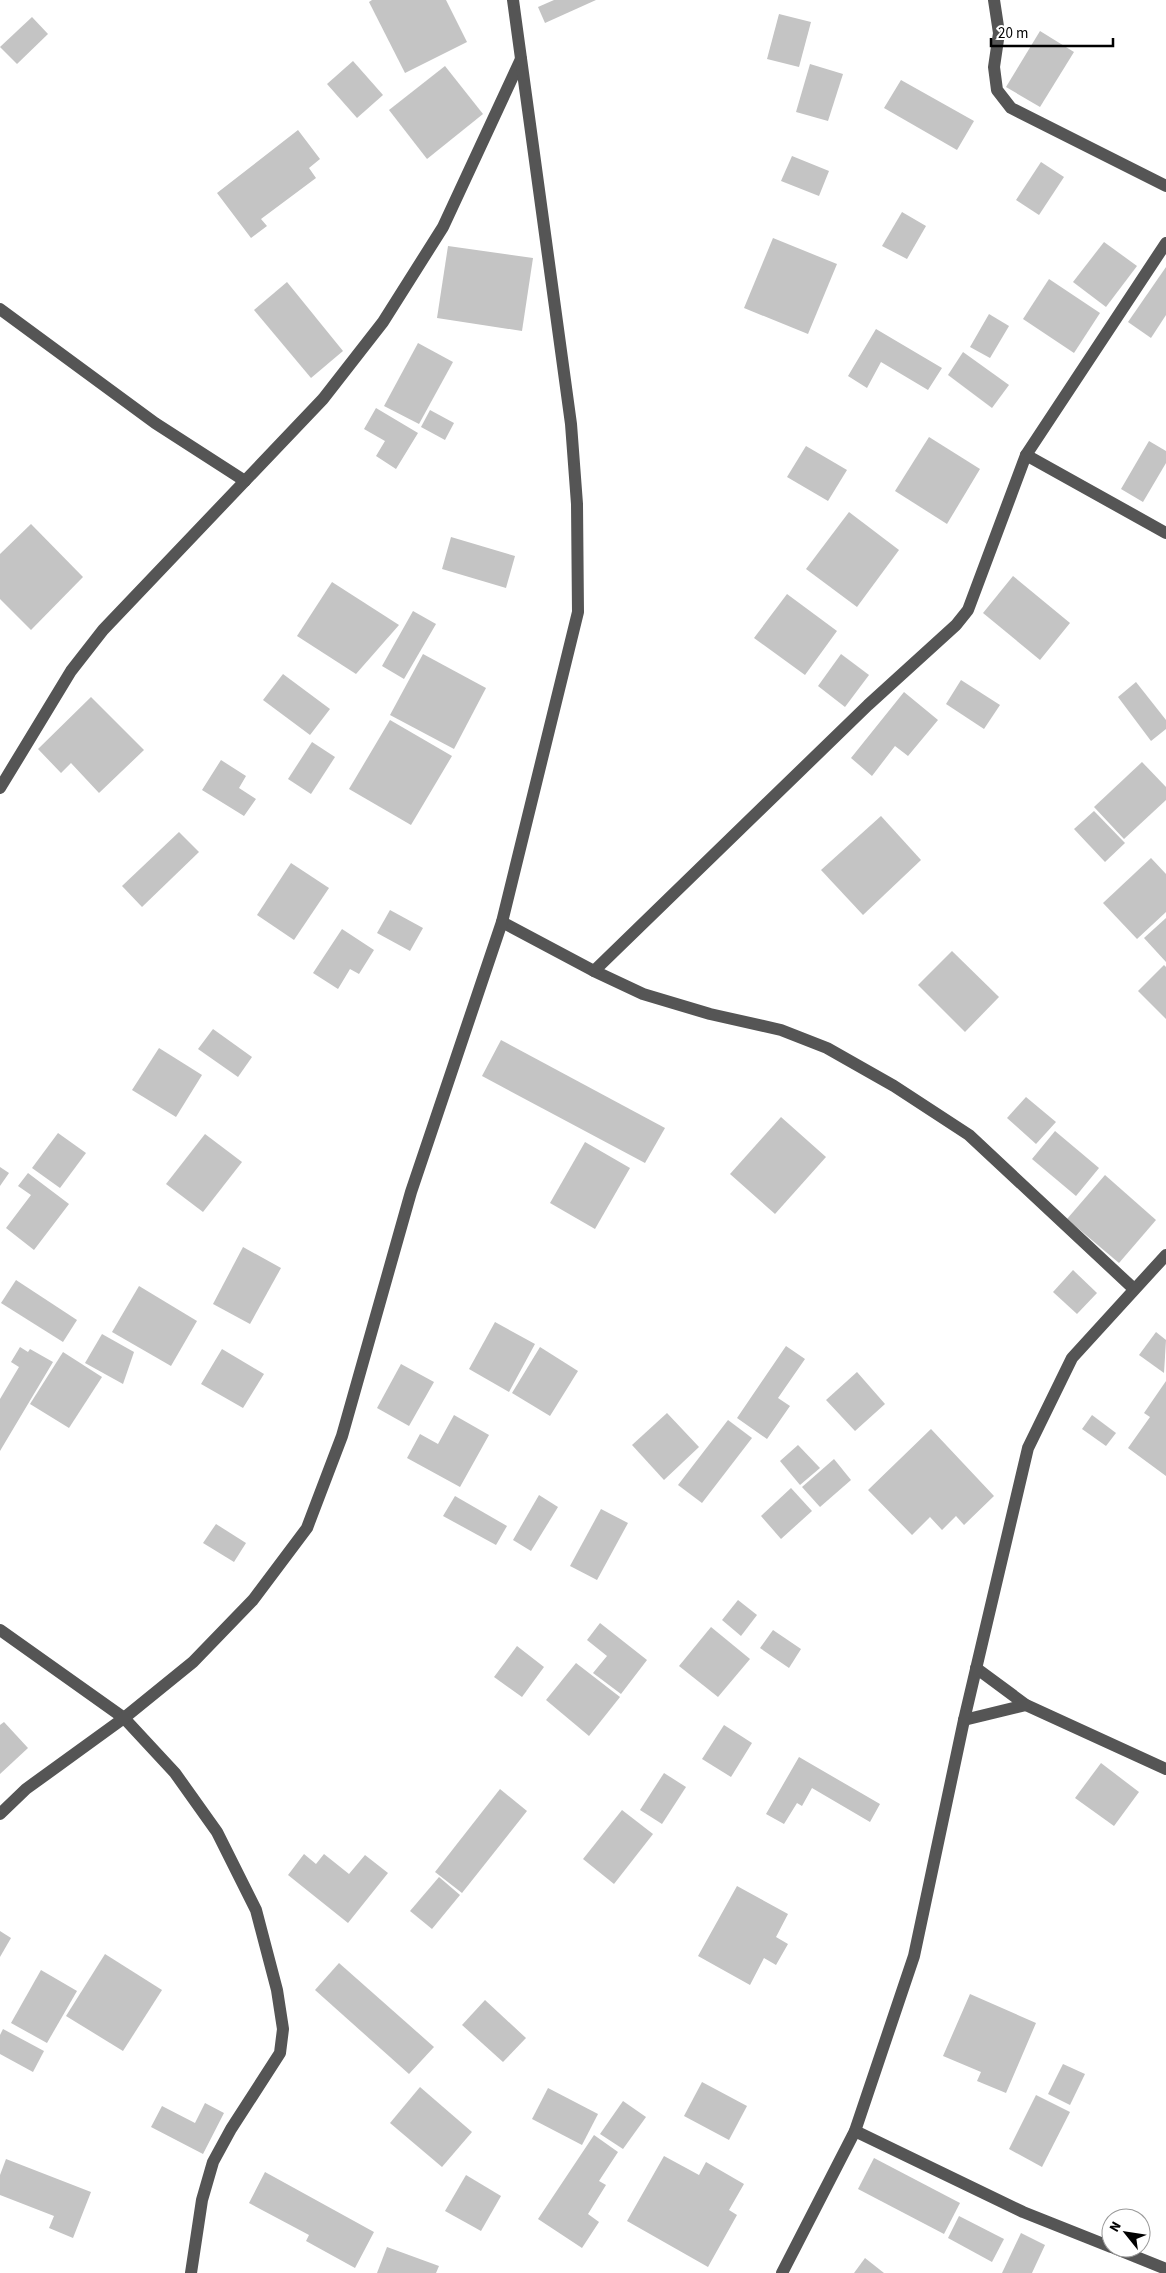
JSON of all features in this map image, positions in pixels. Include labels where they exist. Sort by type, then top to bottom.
[{"type":"street","points":[[0,1814],[26,1789],[124,1718],[193,1662],[253,1600],[307,1528],[342,1436],[411,1192],[502,922],[578,612],[577,504],[570,424],[513,0]]},
{"type":"street","points":[[994,0],[999,33],[994,67],[997,90],[1011,108],[1166,186]]},
{"type":"street","points":[[0,788],[72,671],[102,630],[323,399],[383,322],[443,228],[521,58]]},
{"type":"street","points":[[594,972],[868,705],[956,625],[968,610],[1026,455],[1166,244]]},
{"type":"street","points":[[0,309],[156,423],[245,481]]},
{"type":"street","points":[[1026,455],[1166,533]]},
{"type":"street","points":[[502,922],[594,972],[643,994],[710,1014],[781,1030],[827,1048],[894,1086],[969,1136],[1134,1289]]},
{"type":"street","points":[[782,2273],[855,2131],[914,1956],[964,1720],[1028,1448],[1072,1358],[1166,1255]]},
{"type":"street","points":[[0,1630],[124,1718],[175,1773],[217,1832],[256,1910],[277,1990],[283,2029],[280,2053],[231,2129],[213,2162],[202,2200],[191,2273]]},
{"type":"street","points":[[976,1668],[1026,1705],[1166,1770]]},
{"type":"street","points":[[964,1720],[1026,1705]]},
{"type":"street","points":[[855,2131],[1023,2212],[1101,2242]]},
{"type":"street","points":[[1140,2258],[1166,2269]]},
{"type":"building","points":[[372,0],[446,0],[467,42],[405,73],[369,2]]},
{"type":"building","points":[[554,0],[596,0],[545,23],[538,7]]},
{"type":"building","points":[[779,14],[811,22],[799,67],[767,59]]},
{"type":"building","points":[[32,17],[48,34],[17,64],[0,47]]},
{"type":"building","points":[[1040,31],[1074,52],[1040,107],[1006,87]]},
{"type":"building","points":[[353,61],[383,95],[357,118],[327,84]]},
{"type":"building","points":[[810,64],[843,74],[828,121],[796,112]]},
{"type":"building","points":[[445,66],[483,114],[427,159],[389,110]]},
{"type":"building","points":[[901,80],[974,121],[957,150],[884,108]]},
{"type":"building","points":[[298,130],[320,159],[309,168],[316,178],[261,219],[267,226],[251,238],[217,193]]},
{"type":"building","points":[[792,156],[829,171],[819,196],[781,181]]},
{"type":"building","points":[[1041,162],[1064,177],[1039,215],[1016,200]]},
{"type":"building","points":[[902,212],[926,226],[907,259],[882,246]]},
{"type":"building","points":[[773,238],[837,264],[808,334],[744,308]]},
{"type":"building","points":[[1104,242],[1137,266],[1106,307],[1073,282]]},
{"type":"building","points":[[448,246],[533,258],[522,331],[437,318]]},
{"type":"building","points":[[1166,267],[1166,315],[1151,338],[1128,322]]},
{"type":"building","points":[[1049,279],[1100,313],[1074,353],[1023,319]]},
{"type":"building","points":[[287,282],[343,351],[311,378],[254,310]]},
{"type":"building","points":[[989,314],[1009,326],[990,358],[970,347]]},
{"type":"building","points":[[876,329],[942,368],[928,390],[881,362],[867,388],[848,376]]},
{"type":"building","points":[[418,343],[453,362],[419,424],[384,406]]},
{"type":"building","points":[[963,352],[1009,385],[992,408],[948,375]]},
{"type":"building","points":[[376,408],[418,433],[396,469],[376,456],[385,441],[364,429]]},
{"type":"building","points":[[430,410],[454,423],[445,440],[421,427]]},
{"type":"building","points":[[929,437],[980,469],[947,524],[895,491]]},
{"type":"building","points":[[1149,441],[1166,451],[1166,463],[1143,502],[1121,489]]},
{"type":"building","points":[[806,446],[847,470],[828,501],[787,477]]},
{"type":"building","points":[[849,512],[899,550],[857,607],[806,569]]},
{"type":"building","points":[[31,524],[83,577],[31,630],[0,599],[0,554]]},
{"type":"building","points":[[451,537],[515,556],[506,588],[442,569]]},
{"type":"building","points":[[1013,576],[1070,623],[1040,660],[983,613]]},
{"type":"building","points":[[332,582],[399,625],[356,674],[297,636]]},
{"type":"building","points":[[787,594],[837,631],[805,675],[754,638]]},
{"type":"building","points":[[413,611],[436,624],[404,679],[382,666]]},
{"type":"building","points":[[423,654],[486,688],[454,749],[390,715]]},
{"type":"building","points":[[841,654],[869,675],[845,707],[818,686]]},
{"type":"building","points":[[283,674],[330,709],[310,735],[263,700]]},
{"type":"building","points":[[961,680],[1000,705],[984,729],[946,704]]},
{"type":"building","points":[[1136,682],[1166,720],[1166,729],[1151,741],[1118,697]]},
{"type":"building","points":[[904,692],[938,720],[908,756],[895,746],[872,776],[851,758]]},
{"type":"building","points":[[91,697],[144,750],[99,793],[71,763],[61,773],[38,749]]},
{"type":"building","points":[[390,720],[452,756],[411,825],[349,789]]},
{"type":"building","points":[[312,742],[335,757],[311,794],[288,779]]},
{"type":"building","points":[[221,760],[246,776],[239,788],[256,799],[244,816],[202,790]]},
{"type":"building","points":[[1142,762],[1166,787],[1166,800],[1124,839],[1094,807]]},
{"type":"building","points":[[1094,811],[1125,843],[1105,862],[1074,829]]},
{"type":"building","points":[[881,816],[921,860],[863,915],[821,870]]},
{"type":"building","points":[[179,832],[199,852],[142,907],[122,886]]},
{"type":"building","points":[[1151,858],[1166,874],[1166,912],[1137,939],[1103,903]]},
{"type":"building","points":[[291,863],[329,888],[294,940],[257,915]]},
{"type":"building","points":[[390,910],[423,928],[410,951],[377,933]]},
{"type":"building","points":[[1166,918],[1166,962],[1144,938]]},
{"type":"building","points":[[342,929],[374,950],[359,974],[350,969],[338,989],[313,973]]},
{"type":"building","points":[[952,951],[999,997],[965,1032],[918,985]]},
{"type":"building","points":[[1164,965],[1166,967],[1166,1019],[1138,991]]},
{"type":"building","points":[[213,1029],[252,1057],[238,1077],[198,1049]]},
{"type":"building","points":[[501,1040],[665,1128],[645,1163],[482,1076]]},
{"type":"building","points":[[159,1048],[202,1075],[176,1117],[132,1090]]},
{"type":"building","points":[[1026,1097],[1056,1122],[1036,1144],[1007,1118]]},
{"type":"building","points":[[781,1117],[826,1157],[775,1214],[730,1174]]},
{"type":"building","points":[[1055,1131],[1099,1168],[1076,1196],[1032,1159]]},
{"type":"building","points":[[58,1133],[86,1153],[60,1188],[32,1168]]},
{"type":"building","points":[[205,1134],[242,1162],[203,1212],[166,1184]]},
{"type":"building","points":[[585,1142],[630,1168],[595,1229],[550,1203]]},
{"type":"building","points":[[0,1167],[9,1173],[0,1186]]},
{"type":"building","points":[[28,1173],[69,1204],[34,1250],[6,1228],[31,1195],[18,1186]]},
{"type":"building","points":[[1105,1175],[1156,1220],[1119,1263],[1067,1219]]},
{"type":"building","points":[[243,1247],[281,1268],[250,1324],[213,1304]]},
{"type":"building","points":[[1073,1270],[1097,1293],[1077,1314],[1053,1292]]},
{"type":"building","points":[[16,1280],[77,1320],[63,1342],[1,1303]]},
{"type":"building","points":[[139,1286],[197,1321],[171,1366],[112,1332]]},
{"type":"building","points":[[495,1322],[535,1344],[509,1392],[469,1369]]},
{"type":"building","points":[[1156,1332],[1166,1340],[1164,1373],[1139,1355]]},
{"type":"building","points":[[102,1334],[134,1352],[123,1384],[85,1363]]},
{"type":"building","points":[[786,1346],[805,1359],[778,1398],[790,1406],[767,1439],[737,1418]]},
{"type":"building","points":[[20,1347],[28,1352],[30,1349],[53,1362],[0,1451],[0,1399],[19,1367],[11,1362]]},
{"type":"building","points":[[540,1347],[578,1371],[550,1416],[512,1393]]},
{"type":"building","points":[[222,1349],[264,1374],[243,1408],[201,1384]]},
{"type":"building","points":[[63,1352],[102,1377],[69,1428],[30,1404]]},
{"type":"building","points":[[401,1364],[434,1382],[409,1426],[377,1408]]},
{"type":"building","points":[[857,1372],[885,1404],[855,1431],[826,1400]]},
{"type":"building","points":[[1166,1381],[1166,1476],[1128,1448],[1150,1417],[1144,1413]]},
{"type":"building","points":[[667,1413],[699,1447],[664,1480],[632,1445]]},
{"type":"building","points":[[454,1415],[489,1435],[460,1487],[407,1458],[420,1434],[438,1444]]},
{"type":"building","points":[[1092,1415],[1116,1433],[1106,1446],[1082,1429]]},
{"type":"building","points":[[728,1420],[752,1438],[702,1503],[678,1485]]},
{"type":"building","points":[[931,1429],[994,1496],[964,1525],[956,1516],[942,1530],[930,1517],[912,1535],[868,1490]]},
{"type":"building","points":[[798,1445],[820,1468],[800,1485],[780,1461]]},
{"type":"building","points":[[834,1459],[851,1480],[820,1507],[802,1487]]},
{"type":"building","points":[[791,1488],[812,1511],[781,1539],[761,1516]]},
{"type":"building","points":[[539,1495],[558,1507],[531,1551],[513,1540]]},
{"type":"building","points":[[455,1496],[507,1526],[496,1545],[443,1516]]},
{"type":"building","points":[[601,1509],[628,1523],[597,1580],[570,1566]]},
{"type":"building","points":[[216,1524],[246,1543],[234,1562],[203,1543]]},
{"type":"building","points":[[738,1600],[757,1615],[741,1636],[722,1620]]},
{"type":"building","points":[[600,1623],[647,1660],[621,1694],[593,1673],[607,1656],[587,1640]]},
{"type":"building","points":[[711,1627],[750,1659],[718,1697],[679,1666]]},
{"type":"building","points":[[773,1630],[801,1649],[789,1668],[760,1648]]},
{"type":"building","points":[[517,1646],[544,1667],[522,1697],[494,1677]]},
{"type":"building","points":[[576,1663],[620,1697],[589,1736],[546,1700]]},
{"type":"building","points":[[4,1722],[28,1748],[0,1774],[0,1725]]},
{"type":"building","points":[[724,1725],[752,1743],[731,1777],[702,1759]]},
{"type":"building","points":[[799,1757],[880,1804],[870,1822],[812,1788],[802,1806],[797,1803],[784,1824],[766,1814]]},
{"type":"building","points":[[1101,1763],[1139,1792],[1114,1826],[1075,1798]]},
{"type":"building","points":[[664,1773],[686,1787],[662,1824],[640,1810]]},
{"type":"building","points":[[500,1789],[527,1811],[462,1893],[435,1872]]},
{"type":"building","points":[[622,1810],[653,1834],[614,1884],[583,1859]]},
{"type":"building","points":[[304,1854],[316,1864],[324,1854],[349,1874],[365,1855],[388,1873],[348,1923],[288,1875]]},
{"type":"building","points":[[439,1877],[460,1895],[432,1929],[410,1911]]},
{"type":"building","points":[[737,1886],[788,1914],[776,1937],[788,1944],[776,1965],[764,1958],[750,1985],[698,1956]]},
{"type":"building","points":[[0,1931],[11,1938],[0,1957]]},
{"type":"building","points":[[105,1954],[162,1990],[123,2051],[66,2016]]},
{"type":"building","points":[[339,1963],[434,2047],[409,2074],[315,1990]]},
{"type":"building","points":[[41,1970],[77,1991],[47,2043],[11,2023]]},
{"type":"building","points":[[970,1994],[1036,2023],[1006,2093],[977,2081],[981,2072],[943,2056]]},
{"type":"building","points":[[485,2000],[526,2038],[503,2062],[462,2025]]},
{"type":"building","points":[[3,2029],[44,2051],[33,2072],[0,2054],[0,2035]]},
{"type":"building","points":[[1063,2064],[1085,2074],[1070,2105],[1048,2094]]},
{"type":"building","points":[[702,2082],[747,2106],[729,2140],[684,2116]]},
{"type":"building","points":[[420,2087],[472,2132],[442,2167],[390,2123]]},
{"type":"building","points":[[548,2088],[598,2114],[582,2145],[532,2119]]},
{"type":"building","points":[[1036,2095],[1070,2112],[1042,2167],[1009,2149]]},
{"type":"building","points":[[623,2101],[646,2117],[623,2149],[600,2134]]},
{"type":"building","points":[[205,2103],[224,2113],[203,2154],[151,2127],[162,2106],[195,2123]]},
{"type":"building","points":[[594,2135],[618,2152],[599,2181],[606,2185],[588,2214],[599,2222],[582,2248],[538,2219]]},
{"type":"building","points":[[664,2156],[699,2175],[706,2162],[744,2184],[729,2210],[737,2215],[708,2267],[627,2221]]},
{"type":"building","points":[[874,2158],[960,2203],[944,2234],[858,2189]]},
{"type":"building","points":[[6,2159],[91,2192],[73,2238],[49,2228],[54,2216],[0,2195],[0,2175]]},
{"type":"building","points":[[265,2172],[374,2232],[355,2268],[306,2241],[309,2235],[249,2203]]},
{"type":"building","points":[[466,2175],[501,2196],[481,2231],[445,2211]]},
{"type":"building","points":[[959,2216],[1004,2239],[992,2262],[948,2238]]},
{"type":"building","points":[[1021,2233],[1045,2245],[1032,2273],[1002,2273]]},
{"type":"building","points":[[387,2247],[439,2266],[436,2273],[377,2273]]},
{"type":"building","points":[[865,2258],[884,2273],[854,2273]]}]
